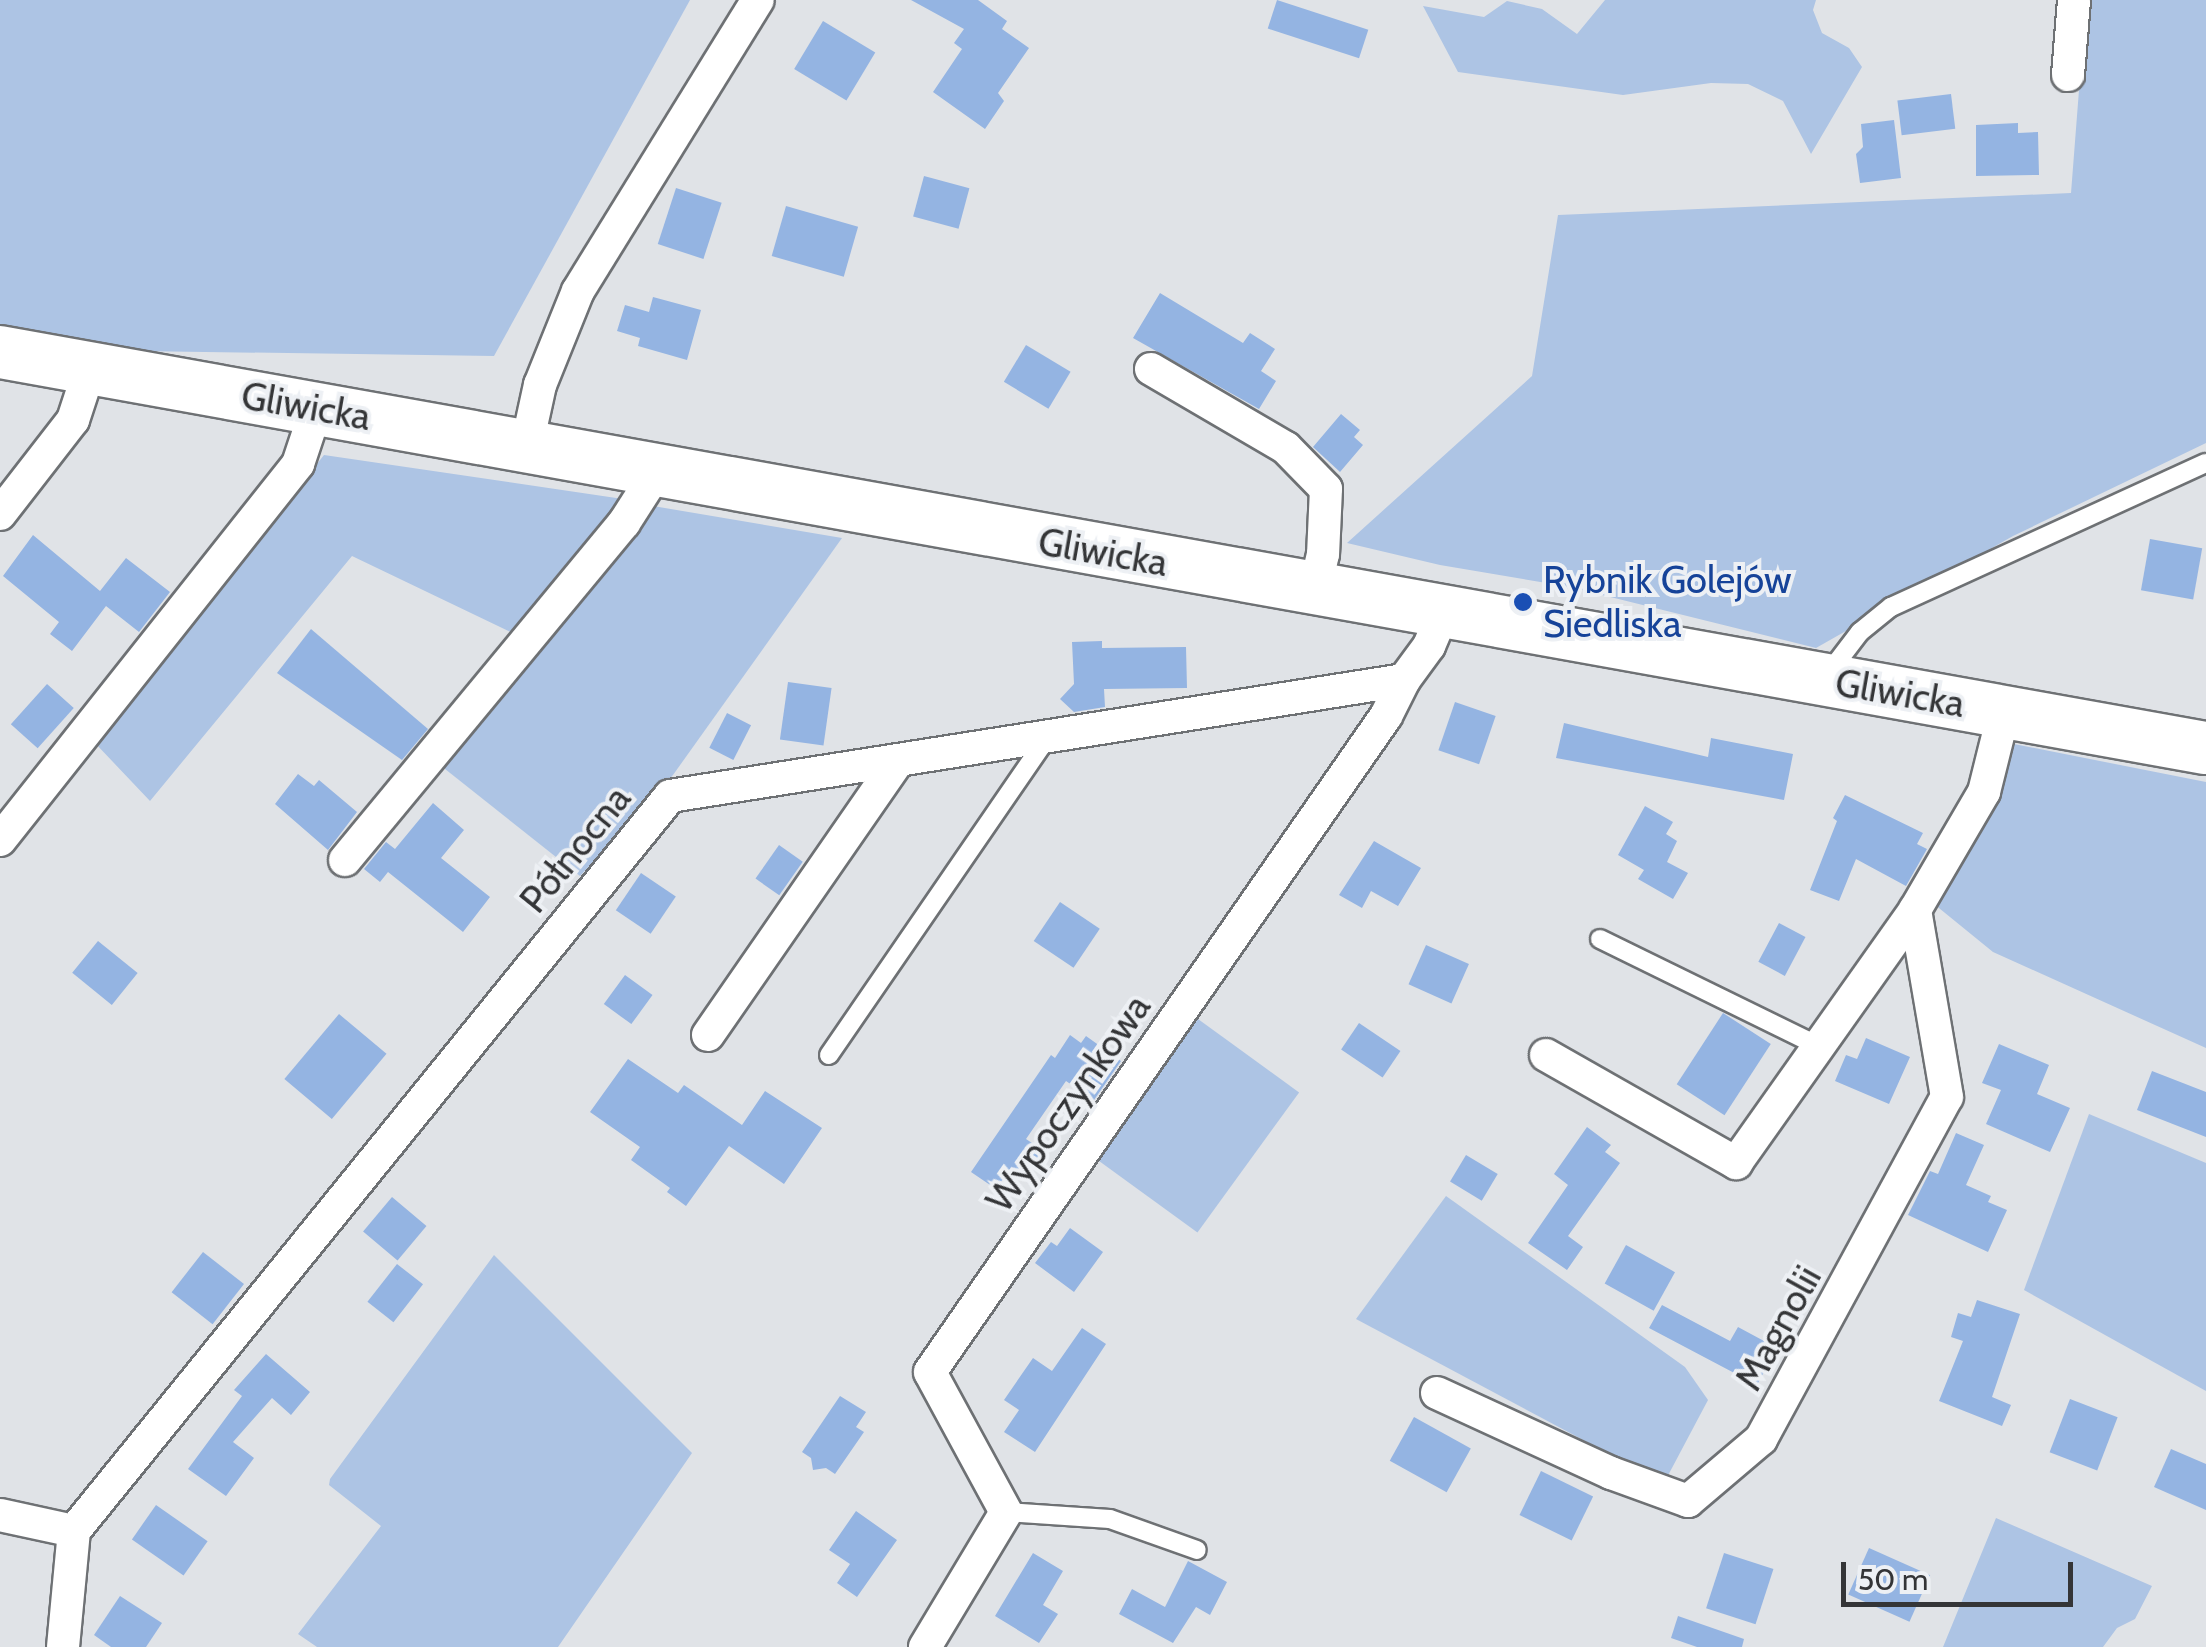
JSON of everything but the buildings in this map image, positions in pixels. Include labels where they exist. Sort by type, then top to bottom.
[{"type":"main road","name":"Gliwicka","points":[[0,352],[656,473],[2206,748]]},
{"type":"street","points":[[526,449],[540,384],[578,291],[758,0]]},
{"type":"street","points":[[2068,75],[2074,0]]},
{"type":"street","points":[[0,514],[74,420],[90,368]]},
{"type":"street","points":[[1151,369],[1286,448],[1326,489],[1322,554],[1315,590]]},
{"type":"street","points":[[0,840],[298,464],[318,408]]},
{"type":"street","points":[[345,860],[624,524],[656,473]]},
{"type":"street","name":"Wypoczynkowa","points":[[1006,1512],[930,1372],[1386,716],[1404,680],[1429,646],[1442,613]]},
{"type":"street","name":"Północna","points":[[74,1531],[670,796],[1404,680]]},
{"type":"street","points":[[1546,1054],[1736,1163],[1915,910],[1984,792],[2004,712]]},
{"type":"street","points":[[708,1035],[897,762]]},
{"type":"street","name":"Magnolii","points":[[1437,1393],[1611,1473],[1688,1500],[1761,1440],[1947,1097],[1915,910]]},
{"type":"street","points":[[925,1647],[1006,1512]]},
{"type":"street","points":[[0,1515],[74,1531],[63,1647]]},
{"type":"lane","points":[[1830,681],[1834,666],[1860,632],[1891,607],[2206,462]]},
{"type":"lane","points":[[830,1055],[1046,739]]},
{"type":"lane","points":[[1600,938],[1818,1046]]},
{"type":"lane","points":[[1006,1512],[1110,1519],[1197,1550]]},
{"type":"shaded area","points":[[0,0],[690,0],[494,356],[0,349]]},
{"type":"shaded area","points":[[1605,0],[1816,0],[1813,10],[1822,33],[1849,48],[1862,67],[1811,154],[1783,101],[1748,84],[1711,83],[1623,95],[1458,72],[1423,6],[1484,17],[1507,1],[1542,9],[1577,34]]},
{"type":"shaded area","points":[[2086,0],[2206,0],[2206,443],[2013,536],[1816,648],[1570,587],[1440,565],[1347,543],[1532,376],[1558,215],[2071,193]]},
{"type":"shaded area","points":[[324,455],[623,499],[517,635],[352,556],[150,801],[95,743]]},
{"type":"shaded area","points":[[653,506],[842,538],[673,775],[580,876],[440,765]]},
{"type":"shaded area","points":[[2014,744],[2206,782],[2206,1048],[1993,952],[1934,904],[1997,793]]},
{"type":"shaded area","points":[[1198,1019],[1299,1092],[1197,1232],[1096,1159]]},
{"type":"shaded area","points":[[2089,1114],[2206,1163],[2206,1391],[2024,1290]]},
{"type":"shaded area","points":[[1446,1196],[1685,1367],[1708,1400],[1664,1483],[1356,1319]]},
{"type":"shaded area","points":[[494,1255],[692,1453],[558,1647],[317,1647],[298,1634],[381,1526],[329,1485],[330,1479]]},
{"type":"shaded area","points":[[1996,1518],[2152,1586],[2135,1619],[2117,1628],[2103,1647],[1943,1647]]},
{"type":"place","name":"Rybnik Golejów Siedliska","points":[[1523,602]]}]
